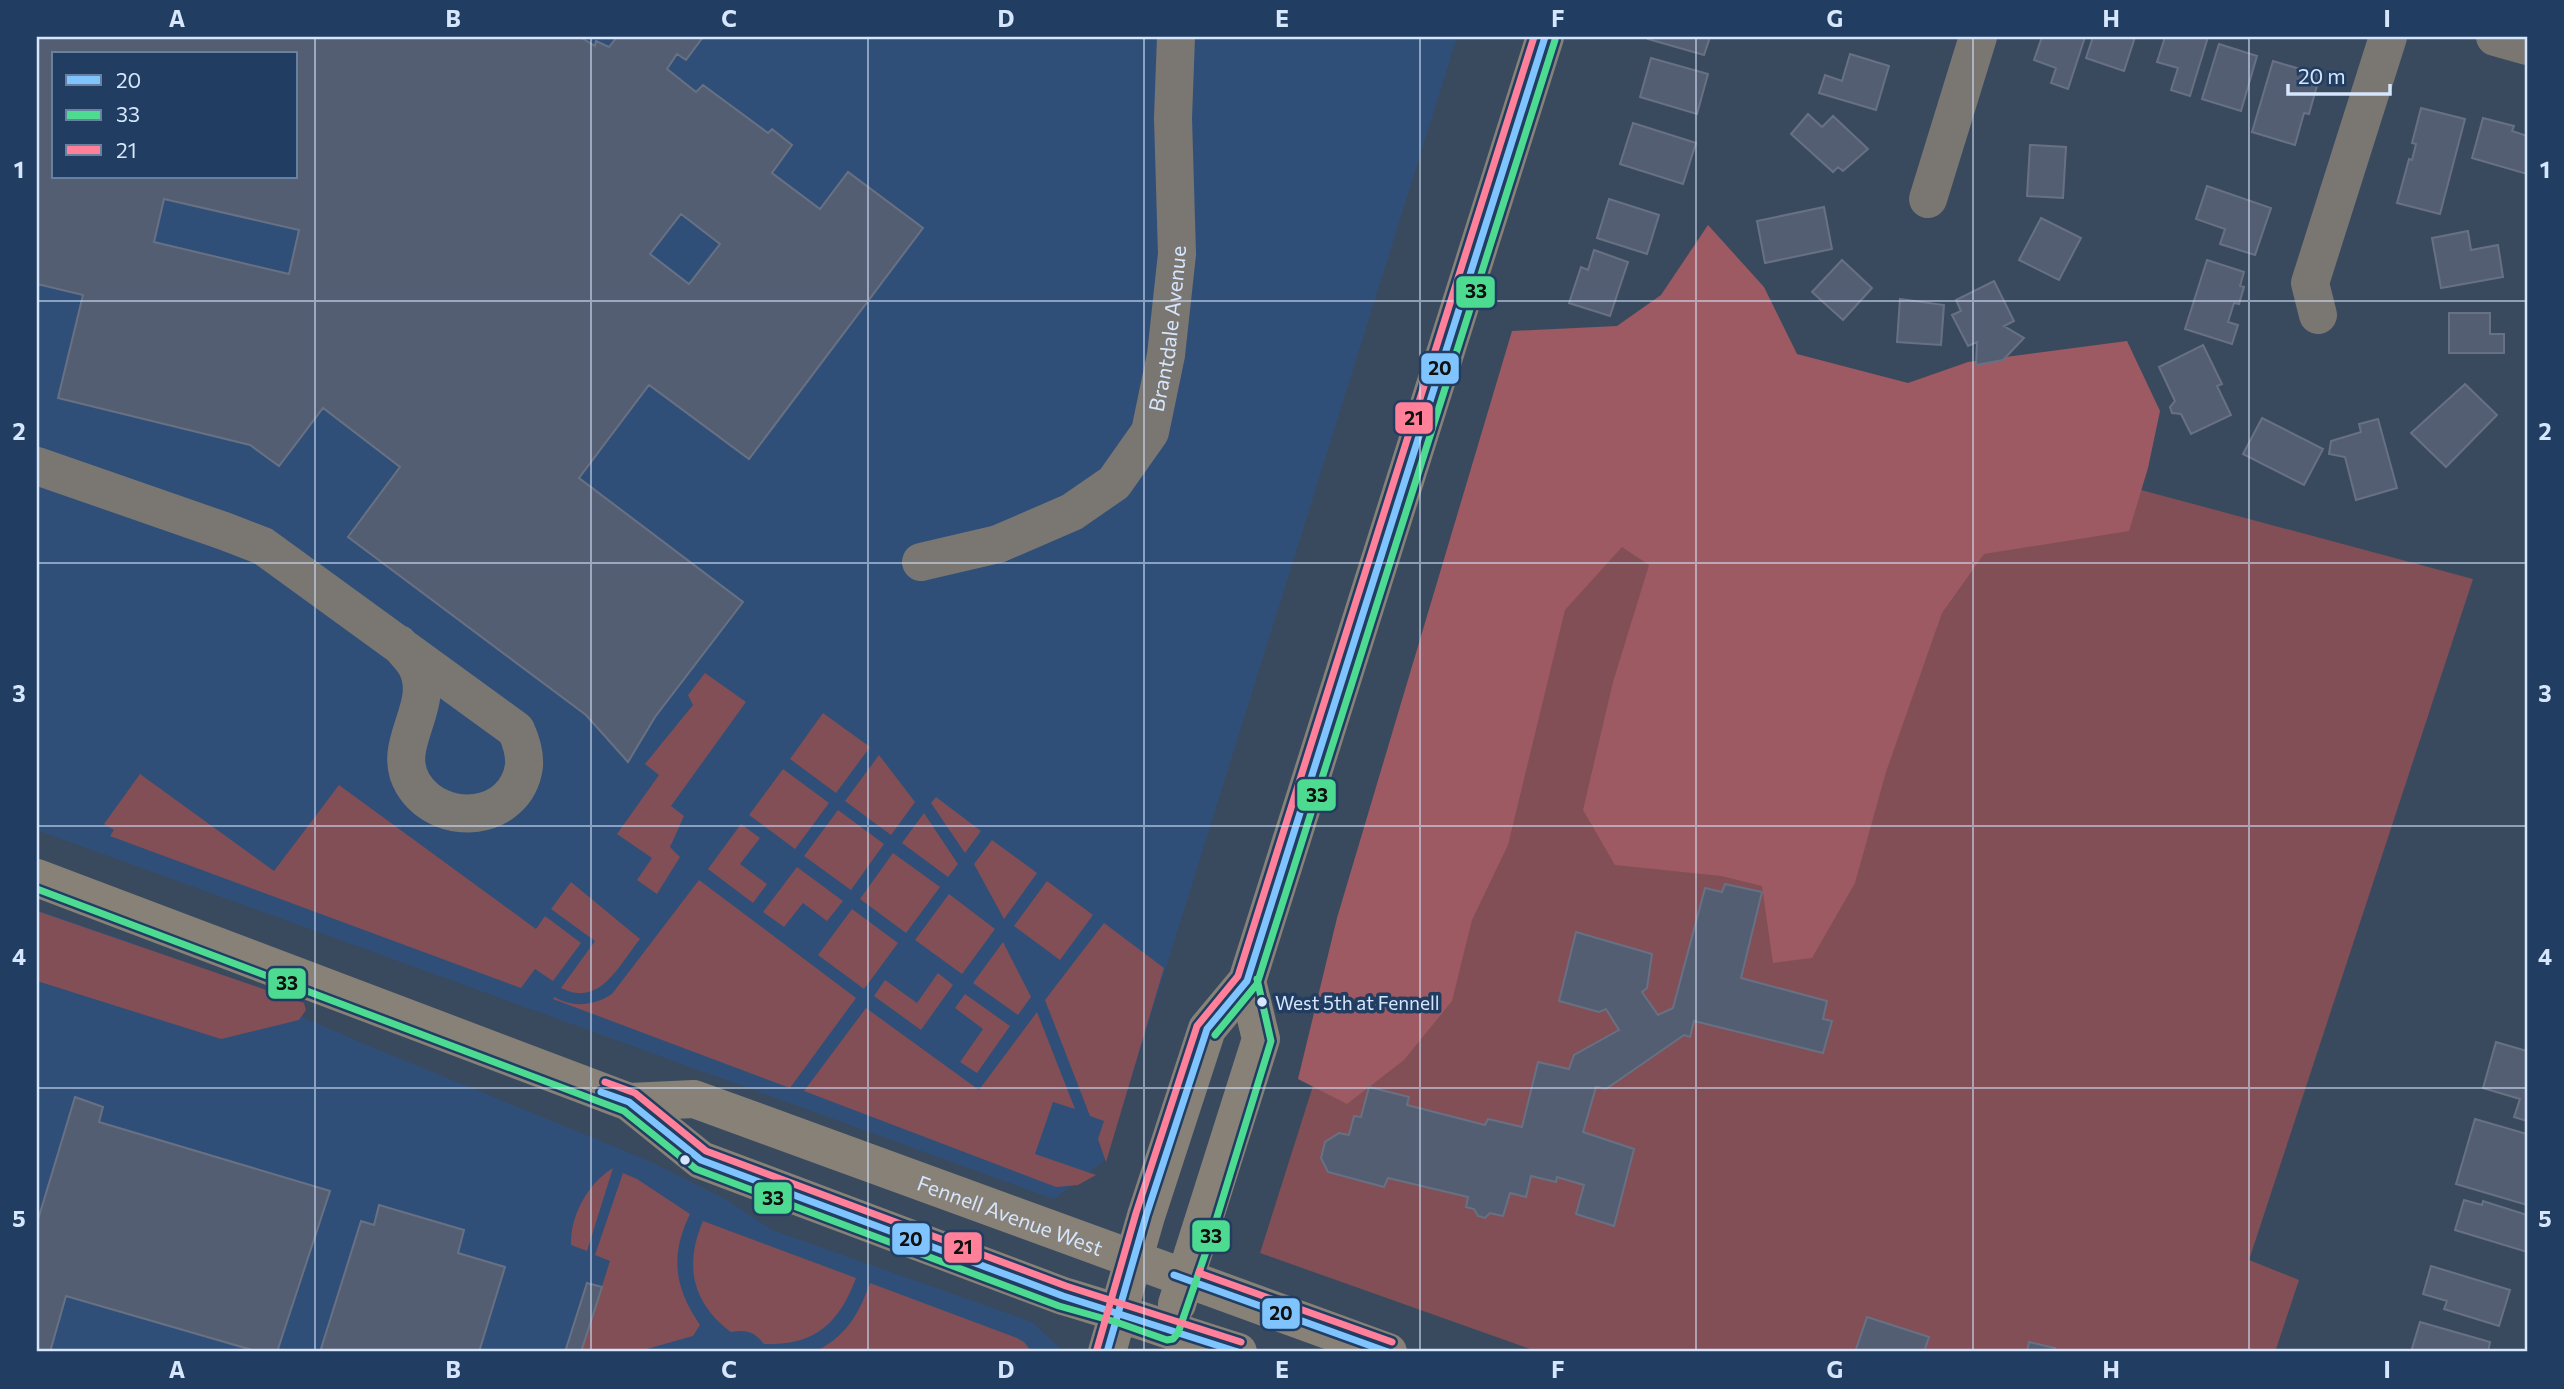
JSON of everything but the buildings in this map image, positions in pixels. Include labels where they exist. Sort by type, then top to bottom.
[{"type":"main road","points":[[1107,1352],[1133,1260],[1207,1029],[1247,981],[1545,37]]},
{"type":"main road","name":"Fennell Avenue West","points":[[37,878],[629,1102],[701,1160],[1063,1296],[1119,1312],[1165,1341],[1238,1352]]},
{"type":"main road","points":[[1165,1341],[1261,1039],[1247,981]]},
{"type":"main road","name":"Fennell Avenue West","points":[[629,1102],[694,1099],[1388,1352]]},
{"type":"street","name":"Brantdale Avenue","points":[[921,562],[998,544],[1072,512],[1114,483],[1150,432],[1166,355],[1177,254],[1173,118],[1176,37]]},
{"type":"street","points":[[1928,199],[1978,37]]},
{"type":"street","points":[[2318,315],[2311,283],[2388,37]]},
{"type":"street","points":[[2495,37],[2527,46]]},
{"type":"street","points":[[37,466],[263,547],[399,644]]},
{"type":"shaded area","points":[[37,37],[1457,37],[1106,1159],[1054,1199],[37,830]]},
{"type":"shaded area","points":[[1708,225],[1764,287],[1797,354],[1908,383],[1968,362],[2127,341],[2160,411],[2148,468],[2129,531],[1984,554],[1942,613],[1886,772],[1855,883],[1812,958],[1773,963],[1762,886],[1721,876],[1615,865],[1583,810],[1613,682],[1649,565],[1622,547],[1565,610],[1508,845],[1472,920],[1452,1001],[1404,1060],[1347,1104],[1298,1079],[1337,918],[1512,331],[1617,326],[1661,295]]},
{"type":"shaded area","points":[[1552,332],[2473,579],[2249,1260],[2299,1280],[2275,1352],[1539,1352],[1260,1253]]},
{"type":"shaded area","points":[[705,673],[746,702],[671,806],[684,816],[670,847],[680,857],[657,894],[637,880],[652,858],[617,834],[659,775],[645,764],[693,705],[688,695]]},
{"type":"shaded area","points":[[823,713],[870,747],[836,793],[790,759]]},
{"type":"shaded area","points":[[879,755],[915,802],[891,835],[845,801]]},
{"type":"shaded area","points":[[783,769],[829,803],[795,849],[749,815]]},
{"type":"shaded area","points":[[140,774],[274,871],[339,785],[536,929],[545,916],[581,943],[553,981],[535,969],[521,988],[110,836],[114,830],[104,824]]},
{"type":"shaded area","points":[[936,797],[981,831],[965,853],[931,803]]},
{"type":"shaded area","points":[[838,810],[884,844],[851,890],[804,856]]},
{"type":"shaded area","points":[[924,813],[958,864],[948,877],[902,843]]},
{"type":"shaded area","points":[[741,824],[760,838],[740,864],[767,884],[753,903],[708,869]]},
{"type":"shaded area","points":[[992,840],[1037,873],[1004,919],[974,864]]},
{"type":"shaded area","points":[[893,853],[940,887],[906,933],[860,899]]},
{"type":"shaded area","points":[[797,867],[843,901],[827,921],[803,903],[784,927],[763,912]]},
{"type":"shaded area","points":[[699,880],[856,998],[790,1088],[553,999],[554,997],[569,1003],[583,1004],[612,994]]},
{"type":"shaded area","points":[[1047,881],[1093,915],[1060,960],[1014,926]]},
{"type":"shaded area","points":[[571,882],[640,939],[607,981],[587,992],[575,993],[561,988],[595,941],[551,909]]},
{"type":"shaded area","points":[[949,894],[995,929],[962,974],[915,940]]},
{"type":"shaded area","points":[[852,909],[898,943],[864,989],[818,955]]},
{"type":"shaded area","points":[[37,910],[130,942],[369,1046],[647,1160],[727,1200],[772,1230],[1032,1322],[1064,1352],[37,1352]]},
{"type":"shaded area","points":[[37,911],[304,1003],[306,1010],[299,1020],[221,1039],[37,981]]},
{"type":"shaded area","points":[[1104,923],[1164,968],[1106,1162],[1098,1139],[1104,1121],[1090,1116],[1045,1000]]},
{"type":"shaded area","points":[[1003,942],[1031,997],[1018,1015],[973,983]]},
{"type":"shaded area","points":[[938,973],[953,985],[921,1030],[874,996],[885,980],[917,1003]]},
{"type":"shaded area","points":[[965,994],[1010,1026],[977,1073],[960,1062],[983,1029],[955,1008]]},
{"type":"shaded area","points":[[866,1008],[979,1090],[1037,1012],[1075,1109],[1053,1102],[1035,1154],[1096,1175],[1078,1185],[1056,1187],[804,1091]]},
{"type":"shaded area","points":[[613,1168],[587,1251],[571,1245],[571,1234],[582,1201],[596,1182]]},
{"type":"shaded area","points":[[623,1173],[637,1179],[690,1214],[679,1243],[678,1271],[685,1297],[700,1325],[693,1336],[636,1352],[581,1352],[610,1261],[595,1255]]},
{"type":"shaded area","points":[[703,1221],[856,1278],[833,1320],[811,1336],[782,1344],[764,1344],[750,1332],[731,1332],[708,1309],[695,1282],[694,1253]]},
{"type":"shaded area","points":[[870,1283],[1017,1338],[1032,1352],[814,1352],[834,1340],[849,1324],[856,1315]]},
{"type":"transit line","name":"21","points":[[1097,1349],[1136,1213],[1197,1026],[1238,976],[1534,37]]},
{"type":"transit line","name":"20","points":[[1107,1352],[1146,1216],[1207,1029],[1247,981],[1545,37]]},
{"type":"transit line","name":"33","points":[[1215,1035],[1257,984],[1555,40]]},
{"type":"transit line","name":"33","points":[[37,889],[624,1111],[696,1169],[1059,1306],[1167,1340],[1173,1339],[1178,1333],[1209,1243],[1271,1041],[1257,979]]},
{"type":"transit line","name":"21","points":[[605,1082],[635,1093],[706,1151],[1066,1286],[1241,1342]]},
{"type":"transit line","name":"20","points":[[601,1092],[629,1102],[701,1160],[1063,1296],[1238,1352]]},
{"type":"transit line","name":"21","points":[[1200,1270],[1199,1273],[1392,1342]]},
{"type":"transit line","name":"20","points":[[1174,1275],[1388,1352]]},
{"type":"place","name":"West 5th at Fennell","points":[[1262,1002]]}]
